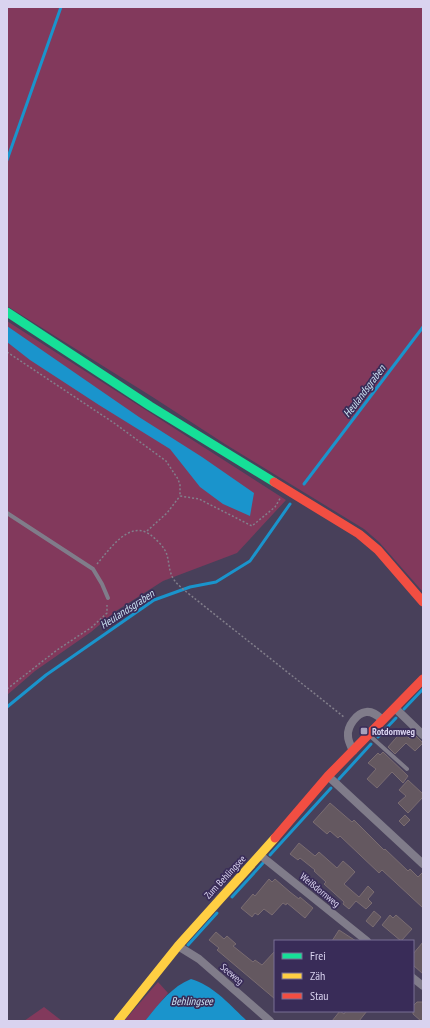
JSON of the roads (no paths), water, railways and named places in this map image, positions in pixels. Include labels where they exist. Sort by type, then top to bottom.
[{"type":"street","points":[[7,312],[150,406],[359,534],[378,550],[423,602]]},
{"type":"street","name":"Zum Behlingsee","points":[[118,1021],[178,946],[260,855],[328,776],[423,679]]},
{"type":"street","points":[[395,708],[423,735]]},
{"type":"street","points":[[353,751],[348,736],[349,730],[356,717],[366,712],[375,713],[383,720]]},
{"type":"street","points":[[328,776],[423,864]]},
{"type":"street","name":"Weißdornweg","points":[[260,855],[366,940]]},
{"type":"street","name":"Seeweg","points":[[178,946],[199,959],[270,1021]]},
{"type":"street","points":[[414,979],[423,986]]},
{"type":"lane","points":[[7,513],[93,569],[108,598]]},
{"type":"lane","points":[[369,735],[407,769]]},
{"type":"water","points":[[7,326],[139,417],[202,457],[254,493],[250,516],[223,504],[200,487],[170,449],[30,360],[7,342]]},
{"type":"water","name":"Behlingsee","points":[[191,979],[214,991],[247,1021],[145,1021],[171,992],[184,982]]},
{"type":"waterway","points":[[7,160],[61,7]]},
{"type":"waterway","name":"Heulandsgraben","points":[[304,484],[423,327]]},
{"type":"waterway","name":"Heulandsgraben","points":[[7,707],[46,675],[154,600],[190,587],[216,582],[250,561],[290,504]]},
{"type":"waterway","points":[[404,709],[423,689]]},
{"type":"waterway","points":[[378,737],[396,718]]},
{"type":"waterway","points":[[339,779],[371,744]]},
{"type":"waterway","points":[[270,855],[331,788]]},
{"type":"waterway","points":[[232,897],[263,863]]},
{"type":"waterway","points":[[188,945],[217,913]]},
{"type":"place","name":"Rotdornweg","points":[[364,731]]}]
